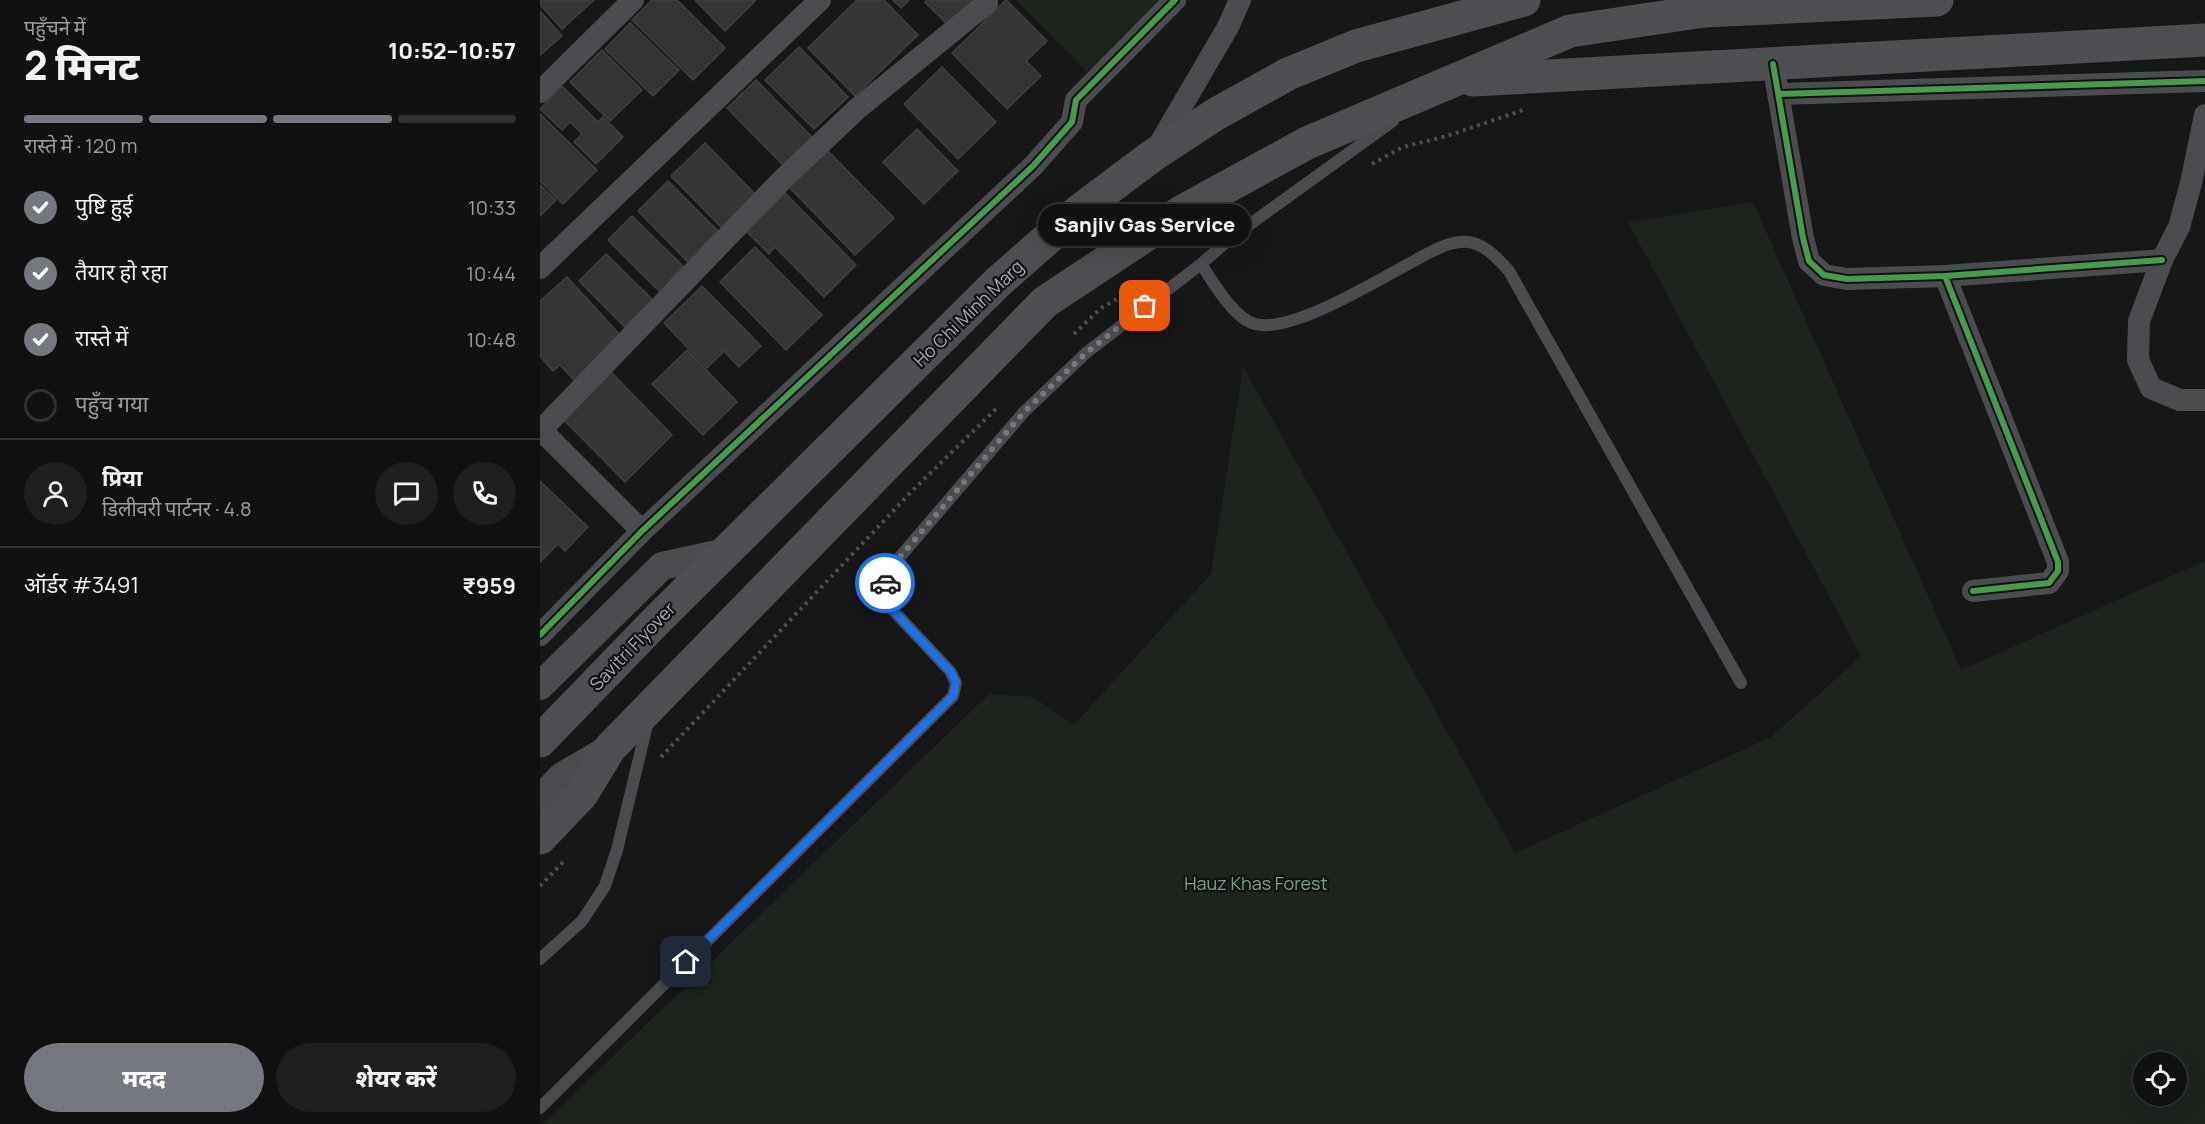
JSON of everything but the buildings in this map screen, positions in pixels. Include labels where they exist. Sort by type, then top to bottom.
[{"type":"main road","name":"Ho Chi Minh Marg","points":[[726,552],[998,282],[1080,210],[1152,156],[1216,114],[1288,74],[1356,46],[1524,0]]},
{"type":"main road","points":[[540,838],[582,794],[610,748],[1045,302],[1181,212],[1307,143],[1570,31],[1704,11],[1937,0]]},
{"type":"main road","points":[[1447,82],[1776,79],[2205,40]]},
{"type":"main road","name":"Savitri Flyover","points":[[540,741],[726,552]]},
{"type":"street","points":[[540,92],[633,0]]},
{"type":"street","points":[[540,268],[820,0]]},
{"type":"street","points":[[642,531],[540,430],[783,179],[857,109],[987,3],[984,0]]},
{"type":"street","points":[[540,635],[642,531],[1033,166],[1072,122],[1076,100],[1175,0]]},
{"type":"street","points":[[1152,156],[1228,27],[1240,0]]},
{"type":"street","points":[[2162,260],[1945,276],[1847,279],[1824,275],[1809,261],[1803,238],[1776,79],[2205,81]]},
{"type":"street","points":[[2205,115],[2179,227],[2162,260],[2139,321],[2139,360],[2151,388],[2180,400],[2205,400]]},
{"type":"street","points":[[1945,276],[2058,562],[2058,571],[2049,583],[1973,591]]},
{"type":"street","points":[[540,686],[662,566],[726,552]]},
{"type":"street","points":[[540,799],[562,776],[610,748]]},
{"type":"lane","points":[[540,1108],[953,696],[956,682],[950,671],[889,606],[884,588],[887,572],[1024,412],[1086,353],[1201,264],[1230,238],[1447,82]]},
{"type":"lane","points":[[1201,264],[1233,309],[1254,324],[1275,326],[1305,318],[1443,246],[1470,242],[1491,251],[1509,271],[1741,683]]},
{"type":"lane","points":[[540,959],[582,921],[605,886],[617,850],[652,705]]},
{"type":"path","points":[[1447,136],[1498,117]]},
{"type":"green space","points":[[1016,0],[1166,0],[1088,73]]},
{"type":"green space","name":"Hauz Khas Forest","points":[[1753,202],[1961,670],[2205,561],[2205,1124],[543,1124],[989,694],[1033,697],[1074,725],[1211,574],[1243,367],[1515,853],[1771,737],[1861,656],[1628,222]]},
{"type":"cycle path","points":[[540,635],[642,531],[1033,166],[1072,122],[1076,100],[1175,0]]},
{"type":"cycle path","points":[[1773,64],[1803,238],[1809,261],[1824,275],[1847,279],[1945,276],[2162,260]]},
{"type":"cycle path","points":[[1779,94],[2205,81]]},
{"type":"cycle path","points":[[1945,276],[2058,562],[2058,571],[2049,583],[1973,591]]},
{"type":"way so far","points":[[885,583],[887,572],[1024,412],[1086,353],[1145,306]]},
{"type":"place","name":"Sanjiv Gas Service","points":[[1145,306]]},
{"type":"route","points":[[686,962],[953,696],[956,682],[950,671],[889,606],[884,588],[885,583]]}]
